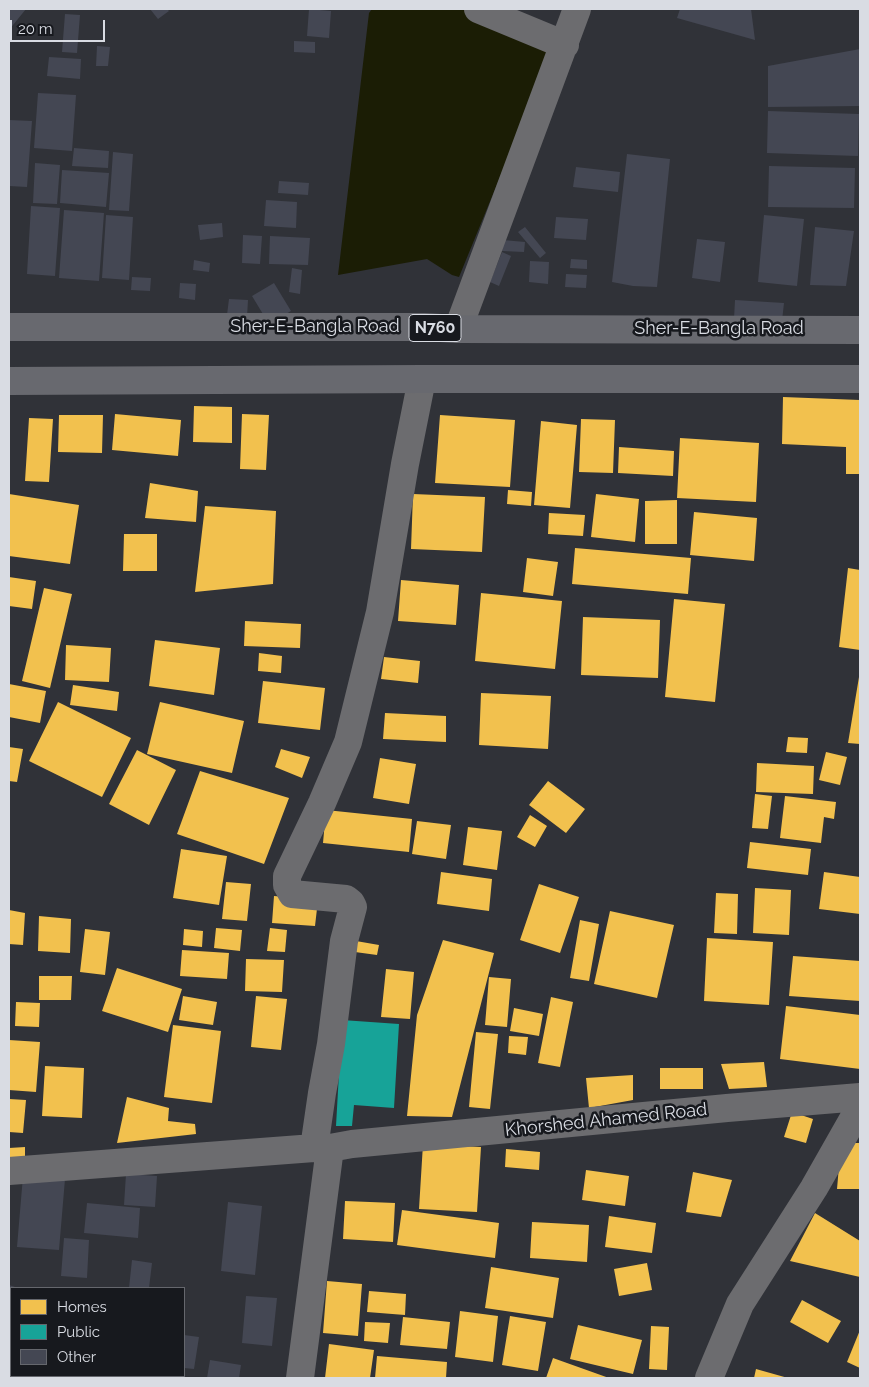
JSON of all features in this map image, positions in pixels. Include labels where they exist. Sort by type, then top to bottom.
[{"type":"highway","name":"Sher-E-Bangla Road","points":[[9,327],[860,330]]},
{"type":"highway","points":[[9,381],[860,379]]},
{"type":"street","points":[[478,9],[565,45]]},
{"type":"street","points":[[458,329],[577,9]]},
{"type":"street","points":[[300,1378],[332,1147],[322,1093],[344,941],[353,907],[351,902],[346,899],[292,894],[287,886],[287,876],[322,803],[348,742],[380,612],[405,464],[422,379]]},
{"type":"street","name":"Khorshed Ahamed Road","points":[[9,1171],[332,1147],[860,1097]]},
{"type":"street","points":[[709,1378],[740,1304],[814,1188],[860,1107]]},
{"type":"shaded area","points":[[372,9],[466,9],[550,47],[550,55],[459,277],[452,275],[427,259],[338,275],[369,13]]},
{"type":"building: Homes","points":[[783,397],[860,400],[860,474],[846,474],[846,447],[782,444]]},
{"type":"building: Homes","points":[[194,406],[232,407],[232,443],[193,442]]},
{"type":"building: Homes","points":[[115,414],[181,420],[178,456],[112,450]]},
{"type":"building: Homes","points":[[242,414],[269,415],[266,470],[240,469]]},
{"type":"building: Homes","points":[[59,415],[103,415],[102,453],[58,452]]},
{"type":"building: Homes","points":[[440,415],[515,420],[510,487],[435,483]]},
{"type":"building: Homes","points":[[29,418],[53,419],[49,482],[25,481]]},
{"type":"building: Homes","points":[[581,419],[615,420],[613,473],[579,472]]},
{"type":"building: Homes","points":[[541,421],[577,425],[570,508],[534,505]]},
{"type":"building: Homes","points":[[680,438],[759,443],[756,502],[677,498]]},
{"type":"building: Homes","points":[[619,447],[674,451],[673,476],[618,473]]},
{"type":"building: Homes","points":[[150,483],[198,491],[196,522],[145,518]]},
{"type":"building: Homes","points":[[508,490],[532,492],[531,506],[507,504]]},
{"type":"building: Homes","points":[[9,494],[79,505],[70,564],[9,556]]},
{"type":"building: Homes","points":[[413,494],[485,497],[482,552],[411,549]]},
{"type":"building: Homes","points":[[596,494],[639,499],[635,542],[591,537]]},
{"type":"building: Homes","points":[[677,500],[677,544],[645,544],[645,501]]},
{"type":"building: Homes","points":[[205,506],[276,511],[273,584],[195,592]]},
{"type":"building: Homes","points":[[694,512],[757,518],[754,561],[690,555]]},
{"type":"building: Homes","points":[[549,513],[585,515],[583,536],[548,534]]},
{"type":"building: Homes","points":[[124,534],[157,534],[157,571],[123,571]]},
{"type":"building: Homes","points":[[575,548],[691,558],[688,594],[572,584]]},
{"type":"building: Homes","points":[[527,558],[558,562],[553,596],[523,592]]},
{"type":"building: Homes","points":[[848,568],[860,570],[860,650],[839,647]]},
{"type":"building: Homes","points":[[9,577],[36,581],[32,609],[9,606]]},
{"type":"building: Homes","points":[[401,580],[459,585],[456,625],[398,621]]},
{"type":"building: Homes","points":[[44,588],[72,594],[50,688],[22,681]]},
{"type":"building: Homes","points":[[481,593],[562,601],[555,669],[475,661]]},
{"type":"building: Homes","points":[[674,599],[725,604],[715,702],[665,697]]},
{"type":"building: Homes","points":[[583,617],[660,620],[658,678],[581,675]]},
{"type":"building: Homes","points":[[245,621],[301,624],[300,648],[244,646]]},
{"type":"building: Homes","points":[[155,640],[220,648],[214,695],[149,686]]},
{"type":"building: Homes","points":[[66,645],[111,648],[109,682],[65,680]]},
{"type":"building: Homes","points":[[259,653],[282,656],[281,673],[258,671]]},
{"type":"building: Homes","points":[[384,657],[420,661],[418,683],[381,679]]},
{"type":"building: Homes","points":[[860,678],[860,744],[848,743]]},
{"type":"building: Homes","points":[[263,681],[325,688],[320,730],[258,723]]},
{"type":"building: Homes","points":[[9,684],[46,691],[40,723],[9,717]]},
{"type":"building: Homes","points":[[73,685],[119,692],[117,711],[70,705]]},
{"type":"building: Homes","points":[[481,693],[551,696],[548,749],[479,745]]},
{"type":"building: Homes","points":[[58,702],[131,738],[102,797],[29,761]]},
{"type":"building: Homes","points":[[160,702],[244,721],[232,773],[147,754]]},
{"type":"building: Homes","points":[[385,713],[446,716],[446,742],[383,739]]},
{"type":"building: Homes","points":[[788,737],[808,738],[807,753],[786,752]]},
{"type":"building: Homes","points":[[9,747],[23,749],[17,782],[9,781]]},
{"type":"building: Homes","points":[[281,749],[310,757],[302,778],[275,767]]},
{"type":"building: Homes","points":[[137,750],[176,770],[149,825],[109,804]]},
{"type":"building: Homes","points":[[826,752],[847,757],[840,785],[819,780]]},
{"type":"building: Homes","points":[[380,758],[416,764],[409,804],[373,798]]},
{"type":"building: Homes","points":[[757,763],[814,766],[813,794],[756,792]]},
{"type":"building: Homes","points":[[200,771],[289,798],[264,864],[177,834]]},
{"type":"building: Homes","points":[[548,781],[585,809],[566,833],[529,805]]},
{"type":"building: Homes","points":[[755,794],[772,796],[768,829],[752,828]]},
{"type":"building: Homes","points":[[785,796],[836,802],[834,819],[824,817],[821,843],[780,838]]},
{"type":"building: Homes","points":[[326,810],[412,819],[409,852],[323,843]]},
{"type":"building: Homes","points":[[530,815],[547,826],[535,847],[517,837]]},
{"type":"building: Homes","points":[[417,821],[451,825],[446,859],[412,854]]},
{"type":"building: Homes","points":[[468,827],[502,831],[497,870],[463,865]]},
{"type":"building: Homes","points":[[750,842],[811,849],[808,875],[747,868]]},
{"type":"building: Homes","points":[[181,849],[227,856],[219,905],[173,898]]},
{"type":"building: Homes","points":[[441,872],[492,879],[489,911],[437,904]]},
{"type":"building: Homes","points":[[824,872],[860,877],[860,914],[819,909]]},
{"type":"building: Homes","points":[[226,882],[251,884],[247,921],[222,919]]},
{"type":"building: Homes","points":[[539,884],[579,897],[560,953],[520,940]]},
{"type":"building: Homes","points":[[755,888],[791,890],[789,935],[753,933]]},
{"type":"building: Homes","points":[[716,893],[738,894],[737,934],[714,933]]},
{"type":"building: Homes","points":[[274,896],[318,900],[315,926],[272,923]]},
{"type":"building: Homes","points":[[9,910],[25,913],[23,945],[9,944]]},
{"type":"building: Homes","points":[[610,911],[674,925],[657,998],[594,984]]},
{"type":"building: Homes","points":[[39,916],[71,919],[70,953],[38,951]]},
{"type":"building: Homes","points":[[580,920],[599,924],[589,981],[570,978]]},
{"type":"building: Homes","points":[[216,928],[242,930],[240,951],[214,948]]},
{"type":"building: Homes","points":[[270,928],[287,930],[285,952],[267,951]]},
{"type":"building: Homes","points":[[85,929],[110,932],[105,975],[80,972]]},
{"type":"building: Homes","points":[[184,929],[203,931],[202,947],[183,945]]},
{"type":"building: Homes","points":[[707,938],[773,942],[769,1005],[704,1001]]},
{"type":"building: Homes","points":[[443,940],[494,953],[452,1117],[407,1116],[417,1015]]},
{"type":"building: Homes","points":[[356,941],[379,945],[377,955],[355,952]]},
{"type":"building: Homes","points":[[182,950],[229,953],[227,979],[180,976]]},
{"type":"building: Homes","points":[[793,956],[860,961],[860,1001],[789,996]]},
{"type":"building: Homes","points":[[246,959],[284,960],[282,992],[245,991]]},
{"type":"building: Homes","points":[[117,968],[182,989],[168,1032],[102,1011]]},
{"type":"building: Homes","points":[[386,969],[414,972],[410,1019],[381,1017]]},
{"type":"building: Homes","points":[[39,976],[72,976],[71,1000],[39,1000]]},
{"type":"building: Homes","points":[[489,977],[511,979],[507,1027],[485,1025]]},
{"type":"building: Homes","points":[[183,996],[217,1002],[213,1025],[179,1020]]},
{"type":"building: Homes","points":[[256,996],[287,999],[281,1050],[251,1047]]},
{"type":"building: Homes","points":[[551,997],[573,1002],[560,1067],[538,1063]]},
{"type":"building: Homes","points":[[16,1002],[40,1003],[39,1027],[15,1026]]},
{"type":"building: Homes","points":[[786,1006],[860,1015],[860,1069],[780,1059]]},
{"type":"building: Homes","points":[[514,1008],[543,1014],[539,1036],[510,1031]]},
{"type":"building: Homes","points":[[173,1025],[221,1031],[212,1103],[164,1097]]},
{"type":"building: Homes","points":[[476,1032],[498,1034],[490,1109],[469,1107]]},
{"type":"building: Homes","points":[[509,1036],[528,1037],[526,1055],[508,1053]]},
{"type":"building: Homes","points":[[9,1040],[40,1042],[36,1092],[9,1090]]},
{"type":"building: Homes","points":[[764,1062],[767,1087],[729,1089],[721,1064]]},
{"type":"building: Homes","points":[[45,1066],[84,1068],[82,1118],[42,1116]]},
{"type":"building: Homes","points":[[660,1068],[703,1068],[703,1089],[660,1089]]},
{"type":"building: Homes","points":[[633,1075],[633,1100],[589,1108],[586,1078]]},
{"type":"building: Homes","points":[[127,1097],[169,1108],[168,1121],[195,1124],[196,1134],[117,1143]]},
{"type":"building: Homes","points":[[9,1099],[26,1100],[23,1133],[9,1132]]},
{"type":"building: Homes","points":[[792,1112],[813,1119],[806,1143],[784,1137]]},
{"type":"building: Homes","points":[[841,1143],[860,1143],[860,1189],[837,1189]]},
{"type":"building: Homes","points":[[423,1144],[481,1147],[477,1212],[419,1209]]},
{"type":"building: Homes","points":[[25,1147],[25,1172],[9,1172],[9,1148]]},
{"type":"building: Homes","points":[[506,1149],[540,1152],[539,1170],[505,1167]]},
{"type":"building: Homes","points":[[586,1170],[629,1176],[625,1206],[582,1200]]},
{"type":"building: Homes","points":[[693,1172],[732,1180],[721,1217],[686,1212]]},
{"type":"building: Homes","points":[[345,1201],[395,1203],[393,1242],[343,1239]]},
{"type":"building: Homes","points":[[402,1210],[499,1223],[495,1258],[397,1245]]},
{"type":"building: Homes","points":[[815,1213],[860,1241],[860,1277],[790,1261]]},
{"type":"building: Homes","points":[[609,1216],[656,1223],[652,1253],[605,1247]]},
{"type":"building: Homes","points":[[532,1222],[589,1225],[587,1262],[530,1258]]},
{"type":"building: Homes","points":[[647,1263],[652,1290],[619,1296],[614,1269]]},
{"type":"building: Homes","points":[[491,1267],[559,1278],[553,1318],[485,1308]]},
{"type":"building: Homes","points":[[327,1281],[362,1284],[358,1336],[323,1333]]},
{"type":"building: Homes","points":[[369,1291],[406,1294],[405,1315],[367,1312]]},
{"type":"building: Homes","points":[[802,1300],[841,1321],[828,1343],[790,1322]]},
{"type":"building: Homes","points":[[460,1311],[498,1316],[493,1362],[455,1357]]},
{"type":"building: Homes","points":[[510,1316],[546,1322],[538,1371],[502,1365]]},
{"type":"building: Homes","points":[[403,1317],[450,1322],[447,1349],[400,1345]]},
{"type":"building: Homes","points":[[365,1322],[390,1323],[388,1343],[364,1341]]},
{"type":"building: Homes","points":[[578,1325],[642,1340],[633,1374],[570,1359]]},
{"type":"building: Homes","points":[[651,1326],[669,1327],[667,1370],[649,1369]]},
{"type":"building: Homes","points":[[860,1330],[860,1368],[847,1362]]},
{"type":"building: Homes","points":[[329,1344],[374,1350],[370,1378],[325,1378]]},
{"type":"building: Homes","points":[[377,1356],[447,1362],[446,1378],[375,1378]]},
{"type":"building: Homes","points":[[553,1358],[609,1378],[546,1378]]},
{"type":"building: Homes","points":[[756,1369],[788,1378],[754,1378]]},
{"type":"building: Public","points":[[342,1020],[399,1024],[394,1108],[354,1105],[352,1126],[336,1126]]},
{"type":"building: Other","points":[[9,9],[26,9],[9,30]]},
{"type":"building: Other","points":[[150,9],[167,9],[169,11],[158,19]]},
{"type":"building: Other","points":[[309,9],[331,11],[329,38],[307,36]]},
{"type":"building: Other","points":[[680,9],[751,9],[755,40],[677,18]]},
{"type":"building: Other","points":[[65,14],[80,15],[77,53],[62,52]]},
{"type":"building: Other","points":[[294,41],[315,42],[315,53],[294,52]]},
{"type":"building: Other","points":[[97,46],[110,47],[108,66],[96,66]]},
{"type":"building: Other","points":[[860,49],[860,106],[768,107],[768,66]]},
{"type":"building: Other","points":[[49,57],[81,59],[80,79],[47,76]]},
{"type":"building: Other","points":[[38,93],[76,95],[72,151],[34,148]]},
{"type":"building: Other","points":[[768,111],[859,114],[858,156],[767,153]]},
{"type":"building: Other","points":[[9,120],[32,121],[27,187],[9,186]]},
{"type":"building: Other","points":[[74,148],[109,151],[108,168],[72,166]]},
{"type":"building: Other","points":[[113,152],[133,154],[129,211],[109,210]]},
{"type":"building: Other","points":[[627,154],[670,159],[657,287],[633,286],[612,282]]},
{"type":"building: Other","points":[[35,163],[60,165],[57,204],[33,203]]},
{"type":"building: Other","points":[[769,166],[855,168],[854,208],[768,207]]},
{"type":"building: Other","points":[[576,167],[620,172],[618,192],[573,187]]},
{"type":"building: Other","points":[[62,170],[109,173],[106,207],[60,203]]},
{"type":"building: Other","points":[[279,181],[309,183],[308,195],[278,193]]},
{"type":"building: Other","points":[[266,200],[297,202],[296,228],[264,226]]},
{"type":"building: Other","points":[[31,206],[60,208],[55,276],[27,274]]},
{"type":"building: Other","points":[[64,210],[104,213],[99,281],[59,278]]},
{"type":"building: Other","points":[[106,215],[133,217],[129,280],[102,278]]},
{"type":"building: Other","points":[[764,215],[804,219],[797,286],[758,282]]},
{"type":"building: Other","points":[[556,217],[588,219],[586,240],[554,238]]},
{"type":"building: Other","points":[[222,223],[223,237],[200,240],[198,225]]},
{"type":"building: Other","points":[[525,227],[546,253],[540,258],[518,232]]},
{"type":"building: Other","points":[[815,227],[854,231],[846,286],[810,285]]},
{"type":"building: Other","points":[[243,235],[262,236],[260,264],[242,263]]},
{"type":"building: Other","points":[[270,236],[310,238],[308,265],[269,264]]},
{"type":"building: Other","points":[[697,239],[725,242],[720,282],[692,278]]},
{"type":"building: Other","points":[[503,240],[525,242],[524,252],[502,251]]},
{"type":"building: Other","points":[[502,252],[511,256],[499,286],[490,282]]},
{"type":"building: Other","points":[[571,259],[587,260],[587,269],[570,268]]},
{"type":"building: Other","points":[[194,260],[210,263],[209,272],[193,270]]},
{"type":"building: Other","points":[[530,261],[549,262],[548,284],[529,282]]},
{"type":"building: Other","points":[[292,268],[302,270],[300,294],[289,292]]},
{"type":"building: Other","points":[[566,274],[587,275],[586,288],[565,287]]},
{"type":"building: Other","points":[[132,277],[151,278],[150,291],[131,290]]},
{"type":"building: Other","points":[[180,283],[196,284],[195,300],[179,298]]},
{"type":"building: Other","points":[[274,283],[291,311],[269,324],[252,296]]},
{"type":"building: Other","points":[[229,299],[248,300],[247,317],[227,315]]},
{"type":"building: Other","points":[[735,300],[784,303],[782,321],[734,319]]},
{"type":"building: Other","points":[[126,1174],[157,1176],[155,1207],[124,1205]]},
{"type":"building: Other","points":[[23,1176],[65,1179],[59,1250],[17,1247]]},
{"type":"building: Other","points":[[228,1202],[262,1206],[255,1275],[221,1271]]},
{"type":"building: Other","points":[[87,1203],[140,1208],[138,1238],[84,1233]]},
{"type":"building: Other","points":[[64,1238],[89,1240],[87,1278],[61,1276]]},
{"type":"building: Other","points":[[132,1260],[152,1263],[149,1287],[129,1287]]},
{"type":"building: Other","points":[[9,1285],[15,1287],[10,1287],[9,1337]]},
{"type":"building: Other","points":[[246,1296],[277,1298],[272,1346],[242,1343]]},
{"type":"building: Other","points":[[185,1335],[199,1337],[194,1369],[185,1368]]},
{"type":"building: Other","points":[[210,1360],[241,1365],[239,1378],[207,1378]]},
{"type":"building: Other","points":[[146,1377],[174,1377],[174,1378]]}]
